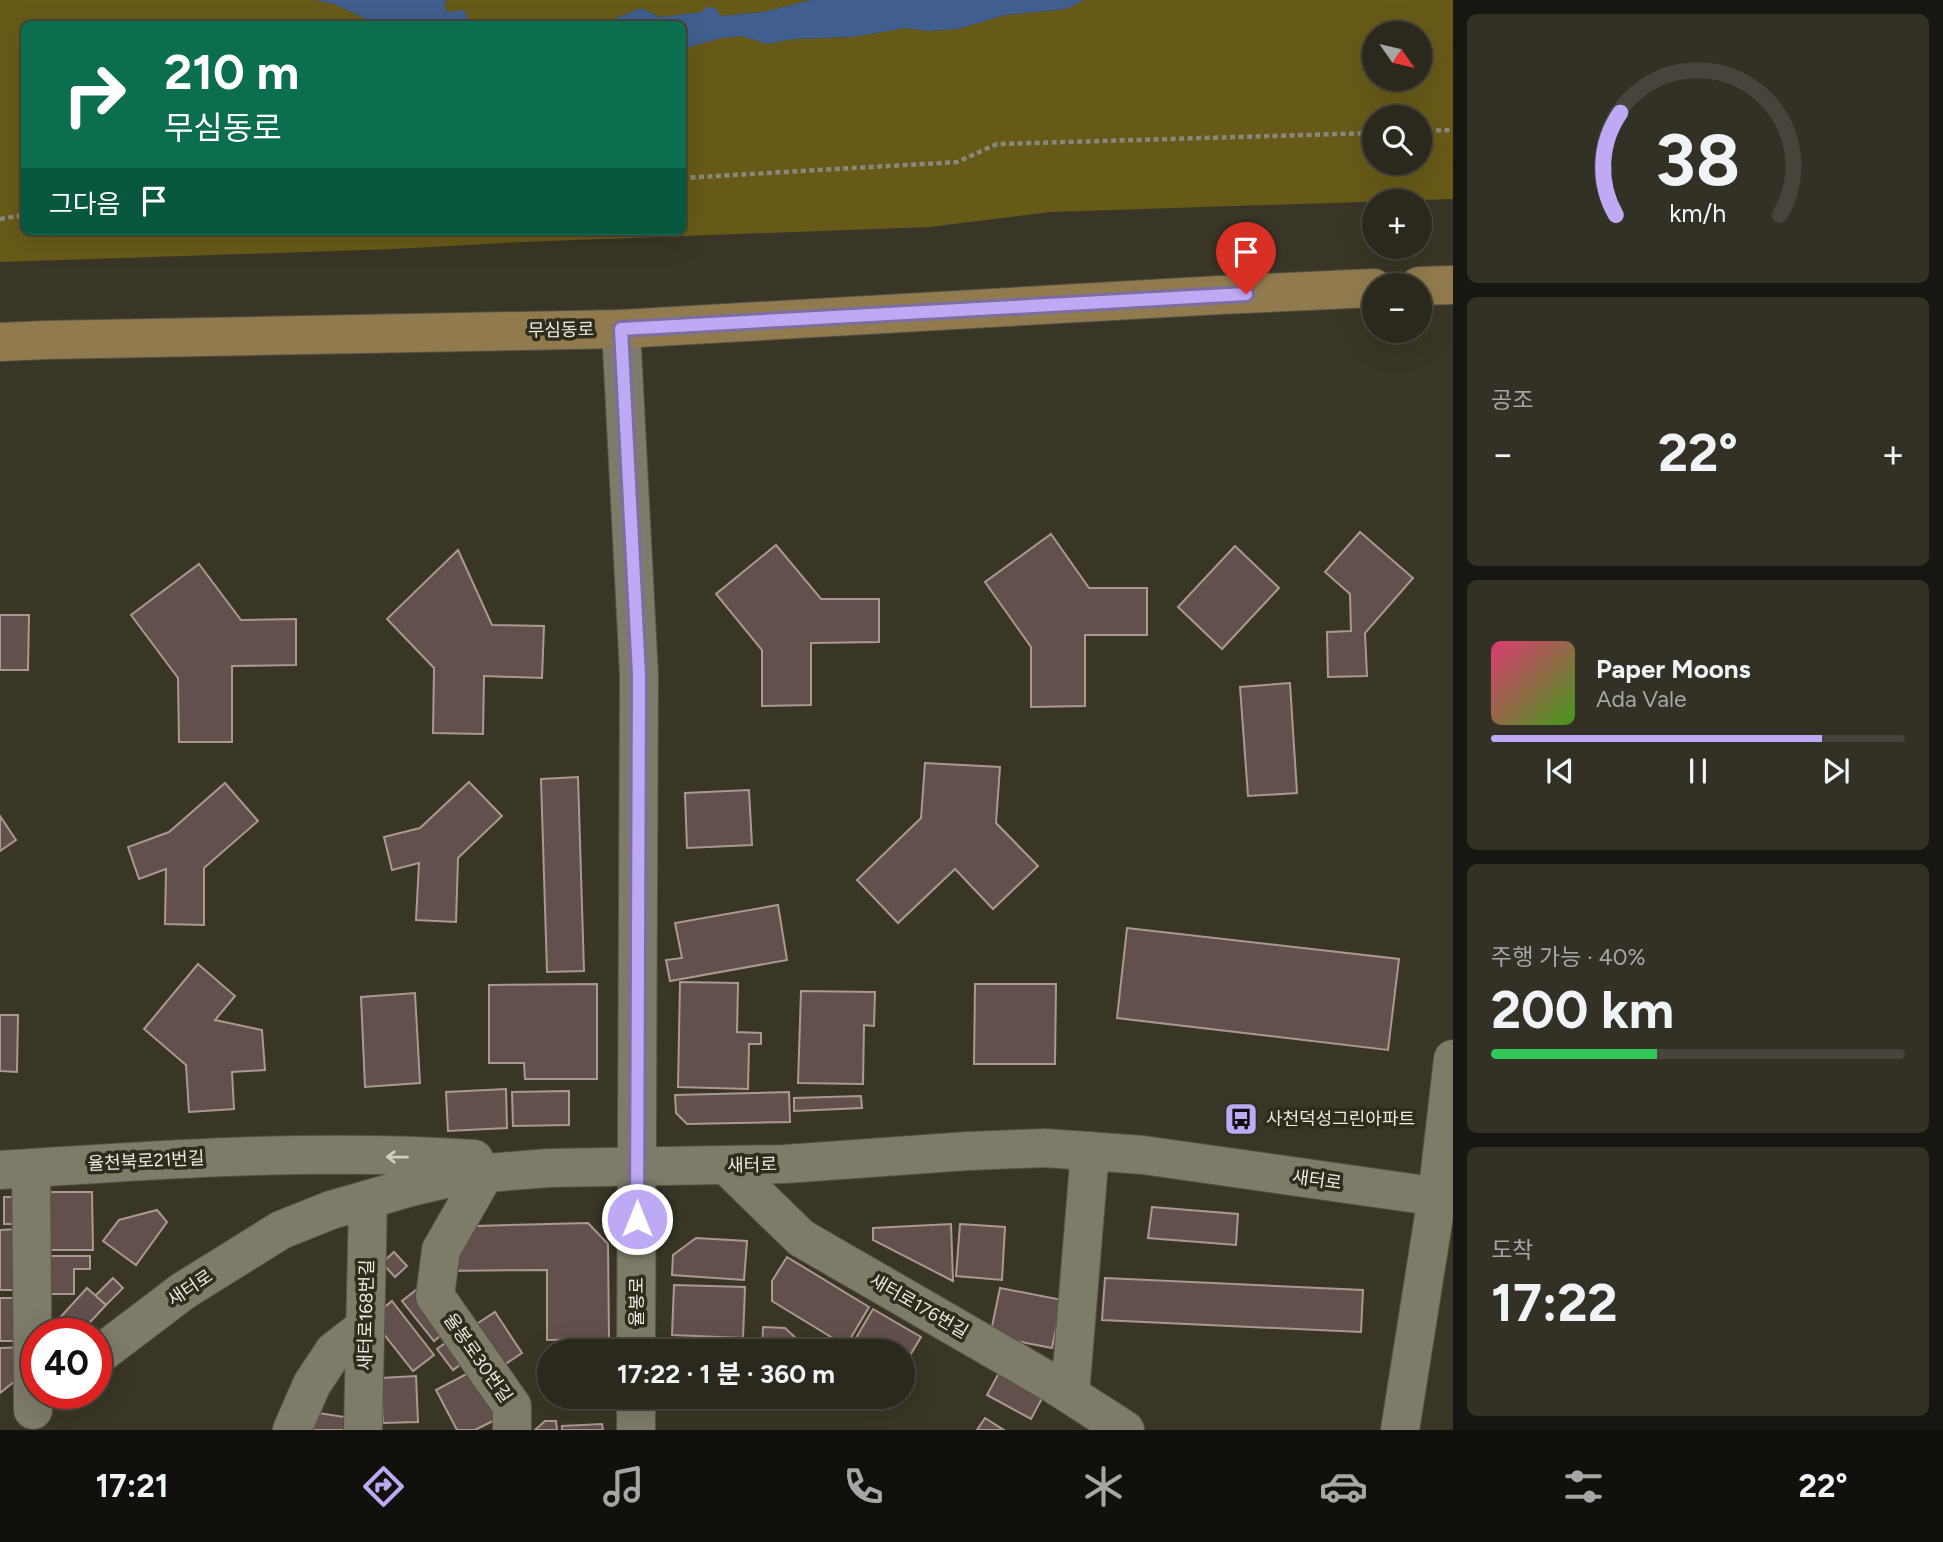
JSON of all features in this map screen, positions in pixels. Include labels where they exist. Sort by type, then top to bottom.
[{"type":"main road","points":[[1432,286],[1453,285]]},
{"type":"main road","name":"무심동로","points":[[0,342],[621,329],[1362,289]]},
{"type":"street","name":"율봉로","points":[[621,329],[639,675],[636,1339]]},
{"type":"street","points":[[1400,1430],[1445,1198],[1453,1059]]},
{"type":"street","name":"새터로","points":[[112,1345],[183,1291],[281,1230],[331,1210],[462,1175],[549,1168],[785,1164],[1045,1148],[1143,1155],[1445,1198]]},
{"type":"street","points":[[1070,1394],[1090,1152]]},
{"type":"street","points":[[292,1154],[311,1162],[318,1169],[322,1181],[321,1193],[297,1223]]},
{"type":"street","name":"율천북로21번길","points":[[16,1169],[292,1154],[458,1158],[587,1167]]},
{"type":"street","name":"새터로176번길","points":[[726,1165],[801,1238],[1070,1394],[1125,1430]]},
{"type":"street","points":[[16,1169],[32,1411]]},
{"type":"street","name":"율봉로30번길","points":[[485,1174],[441,1250],[435,1296],[512,1406],[512,1430]]},
{"type":"street","name":"새터로168번길","points":[[363,1430],[368,1200]]},
{"type":"street","points":[[292,1430],[312,1384],[334,1351],[365,1327]]},
{"type":"street","points":[[636,1409],[636,1430]]},
{"type":"path","points":[[1432,131],[1453,130]]},
{"type":"path","points":[[686,178],[957,162],[997,144],[1362,132]]},
{"type":"path","points":[[0,219],[21,216]]},
{"type":"shaded area","points":[[0,0],[315,0],[334,4],[371,21],[21,21],[21,235],[686,235],[686,48],[721,38],[742,36],[767,44],[793,39],[853,37],[906,28],[928,31],[958,29],[1005,15],[1066,9],[1085,0],[1453,0],[1453,199],[1432,200],[1432,189],[1362,189],[1362,202],[1051,212],[929,227],[0,262]]},
{"type":"shaded area","points":[[448,0],[810,0],[763,12],[720,16],[715,8],[660,17],[641,8],[602,21],[471,21],[447,12],[444,4]]},
{"type":"water","points":[[315,0],[448,0],[444,4],[447,12],[464,10],[468,19],[472,21],[371,21],[334,4]]},
{"type":"water","points":[[811,0],[1085,0],[1066,9],[1005,15],[958,29],[928,31],[906,28],[853,37],[793,39],[767,44],[742,36],[721,38],[686,48],[686,21],[602,21],[641,8],[660,17],[702,12],[705,7],[715,8],[721,16],[763,12]]},
{"type":"building","points":[[1360,532],[1413,578],[1365,633],[1367,676],[1328,677],[1327,632],[1351,631],[1350,594],[1325,572]]},
{"type":"building","points":[[1051,534],[1089,588],[1147,588],[1147,635],[1085,635],[1085,706],[1031,707],[1031,647],[985,582]]},
{"type":"building","points":[[776,545],[821,599],[879,599],[879,642],[811,643],[811,705],[762,706],[762,650],[716,594]]},
{"type":"building","points":[[1235,546],[1279,588],[1222,649],[1178,607]]},
{"type":"building","points":[[458,550],[492,625],[544,626],[542,678],[484,676],[483,734],[433,733],[434,668],[387,619]]},
{"type":"building","points":[[199,564],[241,620],[296,619],[296,665],[232,666],[232,742],[179,742],[178,678],[131,615]]},
{"type":"building","points":[[0,615],[29,615],[28,670],[0,670]]},
{"type":"building","points":[[1290,683],[1297,793],[1248,796],[1240,687]]},
{"type":"building","points":[[925,763],[1000,767],[996,823],[1038,866],[993,909],[955,869],[898,923],[857,880],[921,818]]},
{"type":"building","points":[[578,777],[584,971],[547,972],[541,779]]},
{"type":"building","points":[[469,782],[502,816],[458,858],[456,922],[416,920],[419,863],[392,870],[384,837],[420,828]]},
{"type":"building","points":[[225,783],[258,821],[204,868],[204,925],[165,924],[166,869],[139,879],[128,847],[169,832]]},
{"type":"building","points":[[749,790],[752,845],[687,848],[685,793]]},
{"type":"building","points":[[0,816],[16,840],[0,851]]},
{"type":"building","points":[[778,905],[787,960],[670,981],[666,960],[682,958],[675,923]]},
{"type":"building","points":[[1127,928],[1399,959],[1388,1050],[1117,1018]]},
{"type":"building","points":[[198,964],[235,996],[215,1020],[262,1030],[265,1070],[232,1072],[234,1109],[189,1112],[186,1065],[144,1029]]},
{"type":"building","points":[[680,982],[738,983],[737,1032],[761,1033],[761,1044],[749,1044],[748,1089],[678,1087]]},
{"type":"building","points":[[597,984],[597,1079],[525,1079],[524,1063],[489,1063],[489,985]]},
{"type":"building","points":[[975,984],[1056,984],[1055,1064],[974,1064]]},
{"type":"building","points":[[801,991],[875,992],[874,1026],[864,1025],[863,1084],[798,1083]]},
{"type":"building","points":[[415,993],[420,1083],[365,1087],[361,997]]},
{"type":"building","points":[[0,1015],[18,1015],[17,1072],[0,1071]]},
{"type":"building","points":[[506,1089],[507,1128],[448,1131],[446,1092]]},
{"type":"building","points":[[569,1091],[569,1125],[513,1126],[512,1092]]},
{"type":"building","points":[[789,1092],[790,1122],[687,1124],[676,1113],[675,1095]]},
{"type":"building","points":[[861,1096],[862,1108],[794,1111],[794,1098]]},
{"type":"building","points":[[45,1192],[92,1192],[93,1250],[45,1250]]},
{"type":"building","points":[[4,1197],[20,1197],[21,1224],[4,1224]]},
{"type":"building","points":[[1152,1207],[1238,1214],[1236,1245],[1148,1238]]},
{"type":"building","points":[[157,1210],[167,1222],[136,1265],[103,1241],[119,1220]]},
{"type":"building","points":[[588,1223],[608,1244],[609,1339],[547,1339],[547,1270],[441,1271],[475,1226]]},
{"type":"building","points":[[951,1224],[953,1281],[873,1240],[873,1228]]},
{"type":"building","points":[[960,1224],[1005,1227],[1002,1280],[956,1276]]},
{"type":"building","points":[[17,1229],[18,1290],[0,1290],[0,1230]]},
{"type":"building","points":[[696,1238],[747,1241],[744,1280],[672,1275],[673,1255]]},
{"type":"building","points":[[394,1252],[407,1266],[395,1277],[382,1263]]},
{"type":"building","points":[[46,1256],[90,1256],[90,1269],[74,1269],[74,1294],[46,1294]]},
{"type":"building","points":[[787,1257],[869,1307],[850,1339],[834,1339],[772,1301],[772,1281]]},
{"type":"building","points":[[113,1278],[123,1288],[106,1305],[95,1296]]},
{"type":"building","points":[[1105,1278],[1363,1290],[1361,1332],[1102,1320]]},
{"type":"building","points":[[674,1285],[745,1287],[743,1338],[672,1335]]},
{"type":"building","points":[[87,1288],[106,1305],[94,1318],[60,1318]]},
{"type":"building","points":[[1000,1288],[1062,1300],[1052,1348],[990,1336]]},
{"type":"building","points":[[416,1290],[449,1329],[434,1341],[402,1301]]},
{"type":"building","points":[[0,1298],[22,1298],[21,1341],[0,1341]]},
{"type":"building","points":[[392,1301],[434,1355],[413,1371],[371,1318]]},
{"type":"building","points":[[873,1309],[921,1337],[915,1347],[915,1339],[855,1339]]},
{"type":"building","points":[[495,1312],[522,1353],[498,1369],[472,1327]]},
{"type":"building","points":[[763,1327],[785,1328],[797,1339],[762,1339]]},
{"type":"building","points":[[452,1338],[468,1359],[453,1370],[437,1349]]},
{"type":"building","points":[[21,1347],[21,1376],[0,1393],[0,1348]]},
{"type":"building","points":[[1001,1369],[1045,1393],[1031,1419],[987,1395]]},
{"type":"building","points":[[474,1370],[499,1418],[475,1430],[457,1430],[436,1390]]},
{"type":"building","points":[[416,1376],[418,1422],[383,1423],[381,1378]]},
{"type":"building","points":[[312,1412],[351,1418],[349,1430],[309,1430]]},
{"type":"building","points":[[985,1418],[1004,1430],[977,1430]]},
{"type":"building","points":[[545,1421],[556,1421],[557,1430],[535,1430]]},
{"type":"building","points":[[602,1424],[603,1430],[562,1430],[562,1426]]},
{"type":"place","name":"사천덕성그린아파트","points":[[1241,1119]]},
{"type":"route","points":[[637,1219],[639,675],[621,329],[1246,294]]}]
